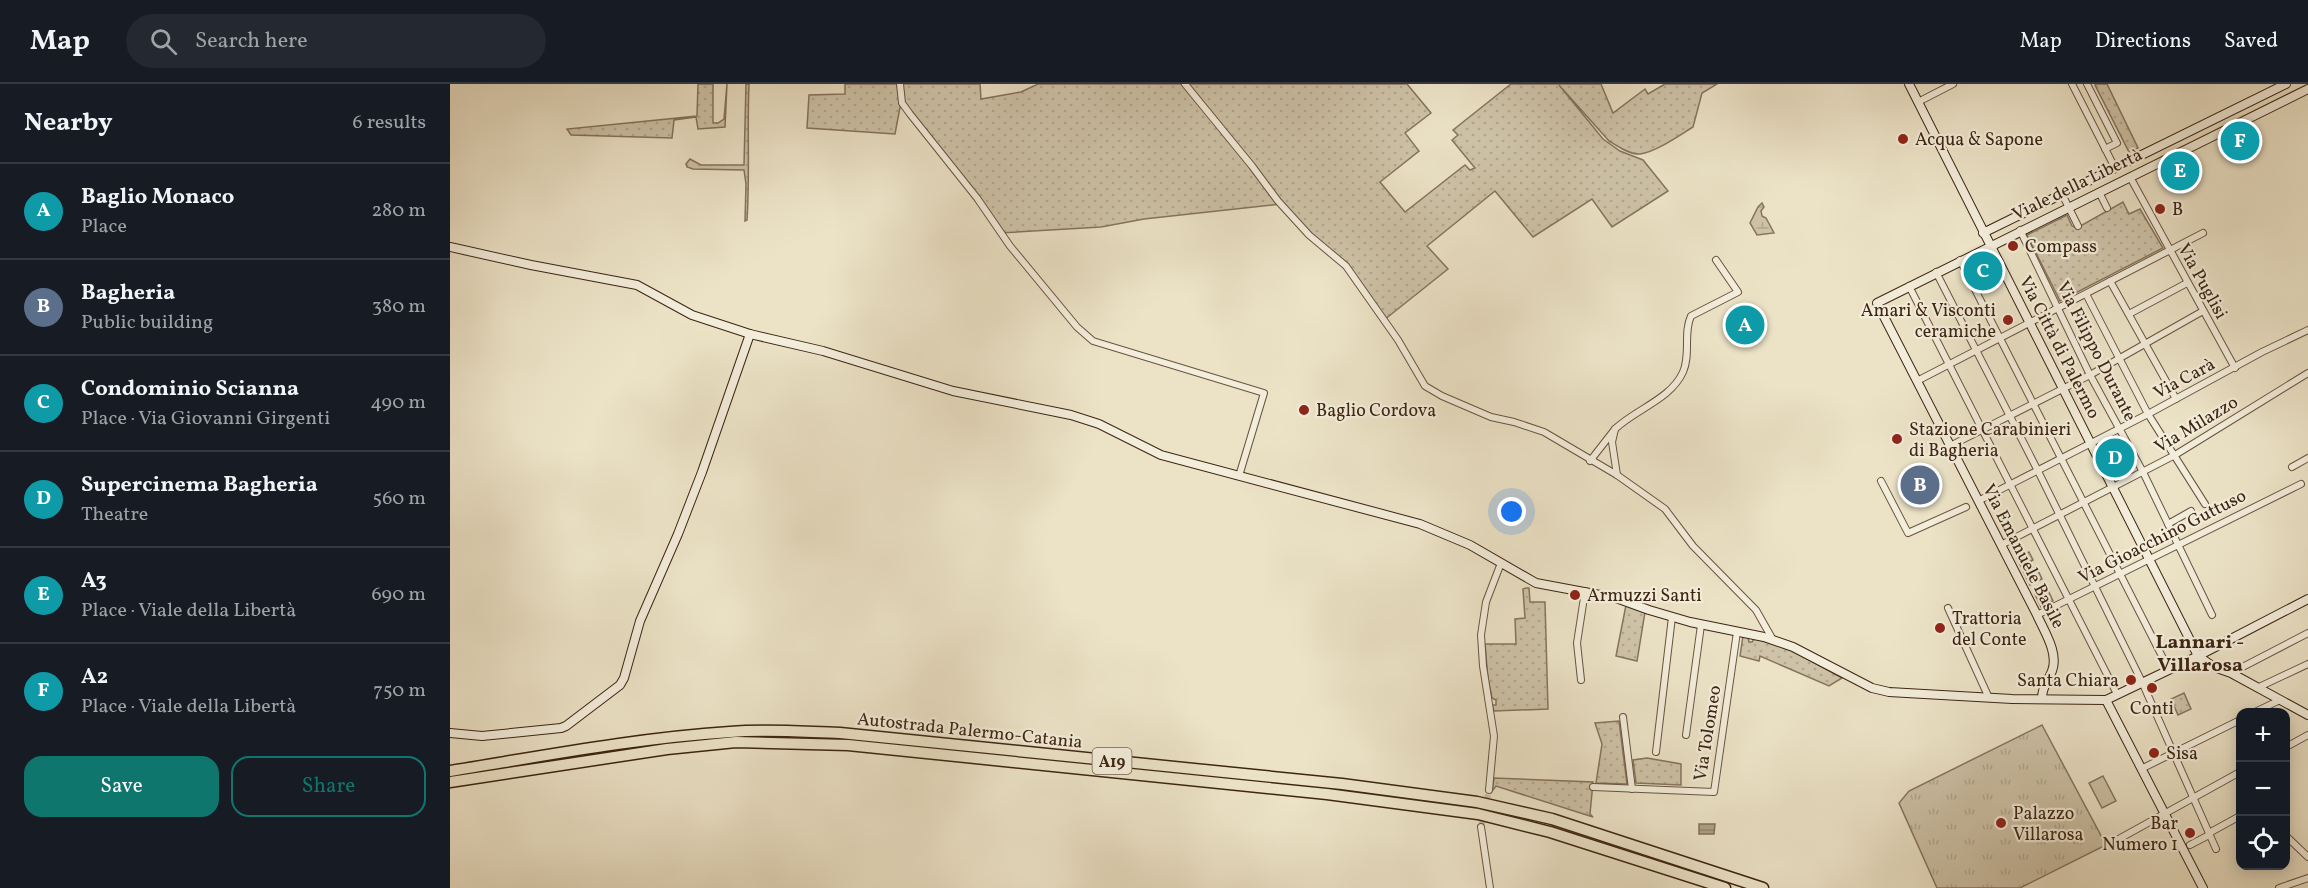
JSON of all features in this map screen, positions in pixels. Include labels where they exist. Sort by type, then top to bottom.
[{"type":"highway","name":"Autostrada Palermo-Catania","points":[[450,771],[661,739],[732,732],[782,731],[862,735],[1342,784],[1477,802],[1552,819],[1763,888]]},
{"type":"highway","name":"Autostrada Palermo-Catania","points":[[450,782],[667,749],[736,742],[848,745],[1327,794],[1478,814],[1550,832],[1725,888]]},
{"type":"street","points":[[900,84],[903,103],[910,114],[977,198],[1010,246],[1077,327],[1093,342],[1264,393],[1239,476]]},
{"type":"street","points":[[1185,84],[1278,201],[1309,235],[1346,266],[1398,340],[1425,386],[1442,396],[1491,417],[1544,432],[1617,475],[1665,509],[1693,546],[1756,610],[1773,640]]},
{"type":"street","name":"Via Città di Palermo","points":[[1909,84],[2198,656]]},
{"type":"street","points":[[1918,102],[1953,84]]},
{"type":"street","points":[[2072,84],[2115,168]]},
{"type":"street","points":[[2087,84],[2117,143],[2105,149]]},
{"type":"street","name":"Viale della Libertà","points":[[1983,233],[2286,84]]},
{"type":"street","name":"Viale della Libertà","points":[[1877,303],[2020,230],[2308,90]]},
{"type":"street","points":[[2239,107],[2245,120]]},
{"type":"street","points":[[2145,153],[2152,166]]},
{"type":"street","name":"Via Puglisi","points":[[2130,177],[2235,368]]},
{"type":"street","points":[[2099,192],[2107,208]]},
{"type":"street","points":[[2062,194],[2078,226]]},
{"type":"street","name":"Via Filippo Durante","points":[[2020,230],[2090,375],[2143,472],[2212,615]]},
{"type":"street","points":[[1917,381],[2203,233]]},
{"type":"street","points":[[450,247],[637,285],[692,315],[750,334],[823,351],[953,391],[1071,415],[1099,424],[1161,455],[1420,524],[1470,545],[1536,583],[1616,598],[1701,625],[1773,640],[1872,688],[1889,692],[1989,698],[2106,700],[2308,599]]},
{"type":"street","points":[[1590,461],[1624,420],[1674,387],[1684,371],[1687,323],[1691,316],[1738,292],[1716,260]]},
{"type":"street","points":[[1960,260],[2169,670]]},
{"type":"street","points":[[1936,272],[2038,471],[2142,682],[2216,849]]},
{"type":"street","points":[[2110,281],[2176,399]]},
{"type":"street","points":[[2129,314],[2187,283]]},
{"type":"street","points":[[1909,286],[2117,694]]},
{"type":"street","points":[[2085,294],[2148,414],[2205,504]]},
{"type":"street","name":"Via Emanuele Basile","points":[[1877,303],[2037,615],[2054,658],[2052,672],[2042,692],[2042,698]]},
{"type":"street","points":[[1950,446],[2090,375],[2203,311]]},
{"type":"street","name":"Via Carà","points":[[1978,501],[2308,330]]},
{"type":"street","points":[[450,734],[482,736],[561,728],[620,686],[628,669],[640,621],[699,482],[750,334]]},
{"type":"street","name":"Via Milazzo","points":[[2001,545],[2175,456],[2308,373]]},
{"type":"street","points":[[1615,429],[1613,447],[1617,475]]},
{"type":"street","points":[[1600,447],[1606,443],[1613,447]]},
{"type":"street","points":[[2292,467],[2308,458]]},
{"type":"street","points":[[1881,481],[1908,533],[1966,507]]},
{"type":"street","name":"Via Gioacchino Guttuso","points":[[2037,615],[2301,484]]},
{"type":"street","points":[[2168,524],[2191,511]]},
{"type":"street","points":[[1490,790],[1494,736],[1483,666],[1481,635],[1486,602],[1502,563]]},
{"type":"street","points":[[1581,680],[1577,643],[1585,591]]},
{"type":"street","points":[[1948,608],[1989,698]]},
{"type":"street","points":[[1656,753],[1672,617]]},
{"type":"street","points":[[1686,735],[1701,625]]},
{"type":"street","name":"Via Tolomeo","points":[[1593,787],[1714,792],[1737,632]]},
{"type":"street","points":[[2231,674],[2308,633]]},
{"type":"street","points":[[2198,656],[2214,667],[2308,715]]},
{"type":"street","points":[[2258,688],[2308,664]]},
{"type":"street","points":[[2106,700],[2203,888]]},
{"type":"street","points":[[2263,708],[2280,700]]},
{"type":"street","points":[[1623,717],[1632,789]]},
{"type":"street","points":[[2141,769],[2236,724]]},
{"type":"street","points":[[2290,745],[2308,735]]},
{"type":"street","points":[[2117,840],[2236,775]]},
{"type":"street","points":[[2190,845],[2236,819]]},
{"type":"street","points":[[1481,827],[1490,888]]},
{"type":"street","points":[[2290,840],[2308,857]]},
{"type":"street","points":[[2278,888],[2308,878]]},
{"type":"green space","points":[[698,84],[713,84],[713,123],[718,123],[724,119],[727,84],[725,127],[698,129],[696,117],[674,120],[672,138],[571,135],[567,129],[697,116]]},
{"type":"green space","points":[[746,84],[749,84],[747,220],[745,221],[744,170],[693,169],[687,167],[686,164],[690,159],[701,165],[744,165]]},
{"type":"green space","points":[[845,84],[980,84],[981,99],[1021,92],[1038,84],[1407,84],[1431,113],[1405,133],[1419,151],[1380,182],[1405,212],[1465,165],[1470,170],[1475,168],[1452,140],[1458,135],[1453,130],[1511,84],[1601,84],[1613,113],[1645,89],[1648,94],[1665,84],[1717,84],[1702,93],[1693,127],[1660,147],[1640,154],[1628,152],[1609,141],[1559,85],[1603,139],[1620,151],[1643,160],[1668,191],[1612,227],[1592,199],[1533,237],[1495,191],[1427,246],[1448,269],[1384,320],[1346,266],[1281,204],[1144,219],[1101,227],[1000,233],[901,102],[895,134],[807,128],[809,95],[845,94]]},
{"type":"green space","points":[[2107,84],[2138,148],[2129,152],[2095,85]]},
{"type":"green space","points":[[2123,202],[2129,214],[2140,209],[2163,248],[2060,301],[2027,235],[2067,215],[2072,226],[2077,228]]},
{"type":"green space","points":[[1762,203],[1764,207],[1761,211],[1762,216],[1766,218],[1774,233],[1757,235],[1750,223]]},
{"type":"green space","points":[[2029,552],[2033,560],[2028,563],[2031,569],[2036,566],[2042,579],[2030,585],[2017,558]]},
{"type":"green space","points":[[1529,588],[1530,602],[1545,602],[1548,709],[1494,711],[1492,705],[1496,705],[1496,700],[1492,698],[1488,679],[1485,644],[1516,644],[1515,619],[1525,618],[1523,589]]},
{"type":"green space","points":[[2047,588],[2053,601],[2041,607],[2035,594]]},
{"type":"green space","points":[[1626,605],[1645,612],[1637,661],[1616,656]]},
{"type":"green space","points":[[1743,636],[1748,637],[1749,642],[1755,638],[1795,652],[1842,678],[1829,686],[1760,656],[1759,661],[1740,656]]},
{"type":"green space","points":[[2184,693],[2191,709],[2178,715],[2171,699]]},
{"type":"green space","points":[[1619,721],[1627,784],[1596,783],[1602,744],[1595,723]]},
{"type":"green space","points":[[2042,725],[2106,845],[2020,888],[1937,888],[1899,803],[1909,791]]},
{"type":"green space","points":[[1647,758],[1681,764],[1681,785],[1636,783],[1633,760]]},
{"type":"green space","points":[[2103,776],[2116,801],[2102,808],[2089,783]]},
{"type":"green space","points":[[1494,778],[1593,782],[1590,814],[1593,817],[1496,786],[1492,791]]},
{"type":"shaded area","points":[[1699,824],[1715,824],[1714,834],[1699,834]]},
{"type":"tunnel","points":[[1481,827],[1489,790]]},
{"type":"place","name":"Acqua & Sapone","points":[[1903,139]]},
{"type":"place","name":"A2","points":[[2240,141]]},
{"type":"place","name":"A3","points":[[2180,171]]},
{"type":"place","name":"B","points":[[2160,209]]},
{"type":"place","name":"Compass","points":[[2013,246]]},
{"type":"place","name":"Condominio Scianna","points":[[1983,271]]},
{"type":"place","name":"Amari & Visconti ceramiche","points":[[2008,320]]},
{"type":"place","name":"Baglio Monaco","points":[[1745,325]]},
{"type":"place","name":"Baglio Cordova","points":[[1304,410]]},
{"type":"place","name":"Stazione Carabinieri di Bagheria","points":[[1897,439]]},
{"type":"place","name":"Supercinema Bagheria","points":[[2115,458]]},
{"type":"place","name":"Bagheria","points":[[1920,485]]},
{"type":"place","name":"Armuzzi Santi","points":[[1575,595]]},
{"type":"place","name":"Trattoria del Conte","points":[[1940,628]]},
{"type":"place","name":"Santa Chiara","points":[[2131,680]]},
{"type":"place","name":"Conti","points":[[2152,688]]},
{"type":"place","name":"Sisa","points":[[2154,753]]},
{"type":"place","name":"Palazzo Villarosa","points":[[2001,823]]},
{"type":"place","name":"Bar Numero 1","points":[[2190,833]]},
{"type":"district","name":"Lannari - Villarosa","points":[[2200,652]]}]
